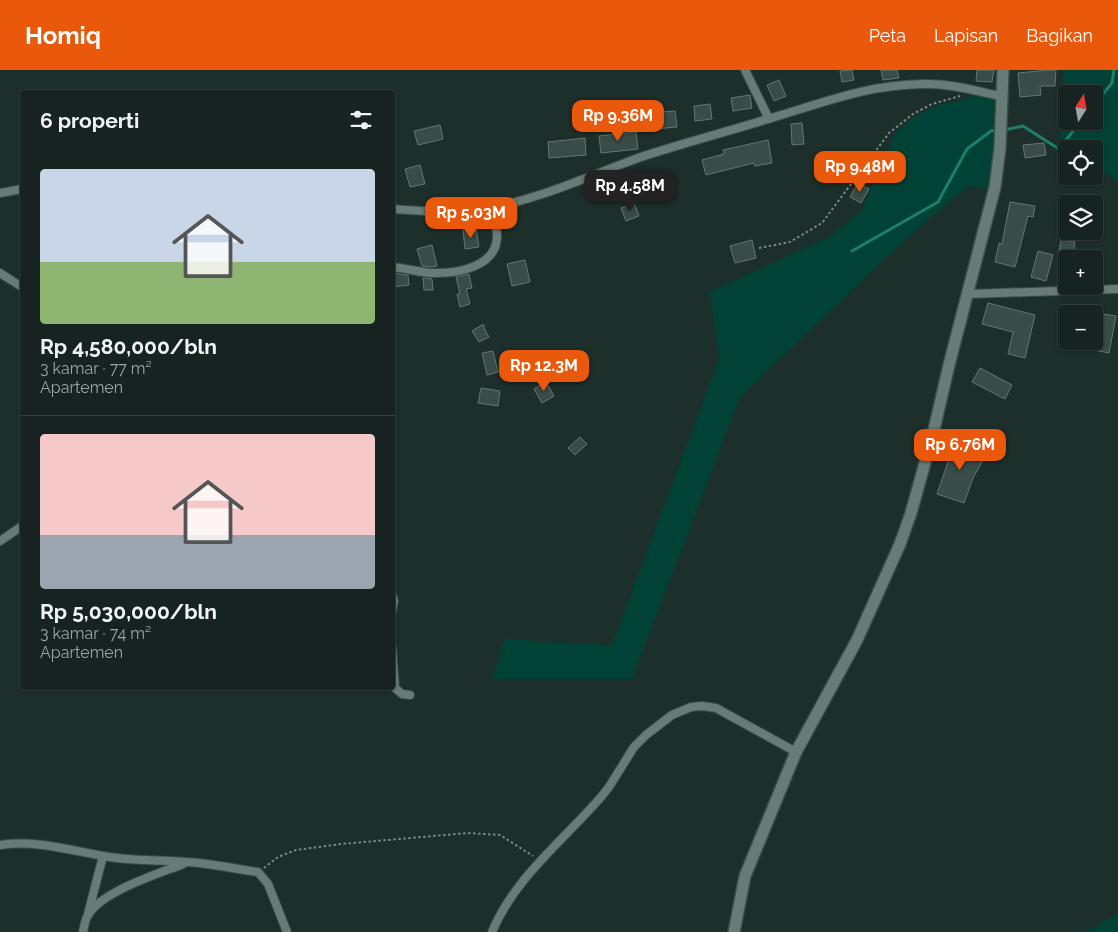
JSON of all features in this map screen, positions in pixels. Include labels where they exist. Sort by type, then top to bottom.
[{"type":"street","points":[[745,70],[769,119]]},
{"type":"street","points":[[734,932],[745,876],[796,752],[857,640],[900,544],[933,434],[995,187],[1000,148],[1003,70]]},
{"type":"street","points":[[395,209],[436,212],[490,208],[514,203],[642,157],[719,132],[769,119],[838,96],[884,87],[925,84],[948,86],[1001,96]]},
{"type":"street","points":[[0,194],[20,190]]},
{"type":"street","points":[[395,267],[432,273],[456,271],[481,263],[492,253],[497,240],[490,208]]},
{"type":"street","points":[[0,273],[20,286]]},
{"type":"street","points":[[968,294],[1118,289]]},
{"type":"street","points":[[0,540],[20,527]]},
{"type":"street","points":[[395,688],[402,694],[410,695]]},
{"type":"street","points":[[492,932],[498,917],[517,888],[601,797],[634,747],[661,722],[685,709],[702,706],[716,708],[796,752]]},
{"type":"street","points":[[0,844],[52,845],[103,856],[140,861],[187,862],[258,872],[268,884],[288,932]]},
{"type":"street","points":[[83,932],[103,856]]},
{"type":"street","points":[[87,916],[104,899],[120,889],[187,862]]},
{"type":"path","points":[[759,248],[790,242],[822,223],[889,133],[913,114],[932,104],[977,92]]},
{"type":"path","points":[[258,872],[278,857],[296,850],[341,844],[468,833],[500,835],[541,861]]},
{"type":"green space","points":[[1064,70],[1118,70],[1116,97],[1118,100],[1118,181],[1103,172],[1103,140],[1060,140],[1060,130],[1103,130],[1103,85],[1063,85]]},
{"type":"green space","points":[[983,94],[1003,97],[997,191],[968,186],[907,238],[740,397],[632,679],[492,679],[505,639],[612,645],[719,359],[710,292],[831,236],[861,211],[895,133],[915,116],[935,106]]},
{"type":"green space","points":[[1118,913],[1118,932],[1086,932]]},
{"type":"building","points":[[852,70],[854,80],[842,82],[840,71]]},
{"type":"building","points":[[881,70],[897,70],[899,78],[883,80]]},
{"type":"building","points":[[977,70],[994,70],[992,82],[976,81]]},
{"type":"building","points":[[1056,70],[1055,86],[1040,86],[1041,95],[1020,97],[1018,73]]},
{"type":"building","points":[[779,80],[786,96],[774,101],[767,85]]},
{"type":"building","points":[[750,95],[752,108],[733,111],[731,98]]},
{"type":"building","points":[[710,104],[712,119],[695,121],[694,106]]},
{"type":"building","points":[[675,111],[677,127],[633,131],[632,114]]},
{"type":"building","points":[[802,123],[804,144],[792,145],[791,124]]},
{"type":"building","points":[[440,125],[443,139],[418,145],[414,131]]},
{"type":"building","points":[[636,132],[638,149],[601,153],[599,136]]},
{"type":"building","points":[[585,138],[586,155],[549,158],[548,142]]},
{"type":"building","points":[[768,140],[772,163],[755,166],[754,163],[706,175],[702,160],[724,154],[723,150]]},
{"type":"building","points":[[1044,143],[1046,155],[1025,158],[1023,145]]},
{"type":"building","points":[[420,165],[425,184],[410,187],[405,169]]},
{"type":"building","points":[[661,178],[668,194],[655,200],[648,183]]},
{"type":"building","points":[[858,183],[869,189],[861,203],[850,197]]},
{"type":"building","points":[[1010,202],[1035,206],[1033,217],[1028,216],[1015,267],[995,262],[999,243],[1002,244]]},
{"type":"building","points":[[634,203],[639,216],[626,221],[621,208]]},
{"type":"building","points":[[476,228],[479,247],[465,249],[463,230]]},
{"type":"building","points":[[752,240],[756,258],[735,263],[730,246]]},
{"type":"building","points":[[1061,240],[1075,242],[1074,250],[1059,250]]},
{"type":"building","points":[[432,245],[437,266],[422,266],[417,249]]},
{"type":"building","points":[[1038,251],[1053,255],[1046,281],[1031,277]]},
{"type":"building","points":[[525,260],[530,282],[512,286],[507,264]]},
{"type":"building","points":[[395,273],[408,275],[409,285],[395,287]]},
{"type":"building","points":[[469,274],[472,288],[466,289],[470,304],[460,307],[457,294],[460,294],[456,277]]},
{"type":"building","points":[[423,278],[432,279],[433,290],[424,290]]},
{"type":"building","points":[[988,303],[1035,315],[1025,358],[1008,354],[1013,332],[982,324]]},
{"type":"building","points":[[1103,314],[1116,316],[1109,353],[1094,350],[1103,350]]},
{"type":"building","points":[[484,325],[489,337],[479,342],[472,331]]},
{"type":"building","points":[[493,351],[498,372],[487,375],[482,353]]},
{"type":"building","points":[[980,368],[1012,385],[1005,399],[972,382]]},
{"type":"building","points":[[546,382],[554,396],[542,403],[534,389]]},
{"type":"building","points":[[481,388],[500,391],[498,406],[478,403]]},
{"type":"building","points":[[580,437],[587,444],[575,455],[568,448]]},
{"type":"building","points":[[954,438],[986,455],[973,478],[964,503],[937,494],[949,459],[944,457]]},
{"type":"waterway","points":[[1103,94],[1112,83],[1114,70]]},
{"type":"waterway","points":[[1004,130],[1023,126],[1059,149],[1074,130]]},
{"type":"waterway","points":[[852,251],[938,202],[967,149],[991,131],[998,130]]}]
